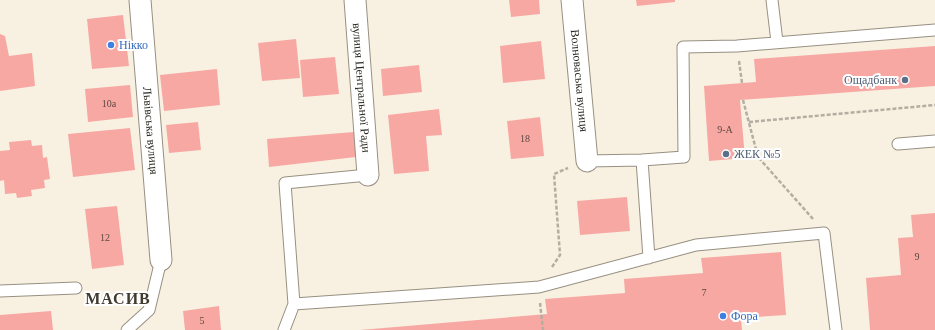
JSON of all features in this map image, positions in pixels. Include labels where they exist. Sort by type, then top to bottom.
[{"type":"street","name":"Львівська вулиця","points":[[140,0],[161,260]]},
{"type":"street","name":"вулиця Центральної Ради","points":[[355,0],[368,175]]},
{"type":"street","name":"Волноваська вулиця","points":[[572,0],[587,161]]},
{"type":"lane","points":[[772,0],[777,42]]},
{"type":"lane","points":[[587,161],[642,160],[684,156],[684,48],[737,46],[935,30]]},
{"type":"lane","points":[[898,144],[935,141]]},
{"type":"lane","points":[[642,160],[650,258]]},
{"type":"lane","points":[[284,330],[294,304],[285,184],[368,175]]},
{"type":"lane","points":[[294,304],[539,287],[696,245],[824,233],[836,330]]},
{"type":"lane","points":[[127,330],[149,310],[161,260]]},
{"type":"lane","points":[[0,291],[76,288]]},
{"type":"path","points":[[737,46],[742,84]]},
{"type":"path","points":[[744,100],[758,157],[824,233]]},
{"type":"path","points":[[749,122],[935,106]]},
{"type":"path","points":[[543,330],[539,287],[560,255],[554,174],[587,161]]},
{"type":"building","points":[[509,0],[539,0],[540,14],[511,17]]},
{"type":"building","points":[[636,0],[675,0],[675,2],[637,6]]},
{"type":"building","points":[[123,15],[129,66],[92,69],[87,19]]},
{"type":"building","points":[[0,34],[5,36],[9,56],[32,53],[35,86],[0,91]]},
{"type":"building","points":[[296,39],[300,78],[262,81],[258,43]]},
{"type":"building","points":[[541,41],[545,79],[503,83],[500,46]]},
{"type":"building","points":[[935,46],[935,86],[740,100],[745,158],[709,161],[704,86],[756,82],[754,59]]},
{"type":"building","points":[[335,57],[339,94],[303,97],[300,60]]},
{"type":"building","points":[[419,65],[422,92],[383,96],[381,69]]},
{"type":"building","points":[[217,69],[220,105],[164,111],[160,75]]},
{"type":"building","points":[[130,85],[133,117],[88,122],[85,89]]},
{"type":"building","points":[[439,109],[442,135],[426,136],[429,171],[394,174],[388,115]]},
{"type":"building","points":[[540,117],[544,156],[511,159],[507,121]]},
{"type":"building","points":[[198,122],[201,150],[169,153],[166,125]]},
{"type":"building","points":[[130,128],[135,170],[73,177],[68,134]]},
{"type":"building","points":[[354,132],[356,157],[269,167],[267,139]]},
{"type":"building","points":[[31,140],[32,146],[42,145],[43,158],[47,157],[50,179],[44,180],[45,188],[31,190],[32,196],[17,198],[16,193],[5,194],[4,180],[0,181],[0,151],[10,150],[9,142]]},
{"type":"building","points":[[627,197],[630,231],[580,235],[577,201]]},
{"type":"building","points":[[117,206],[124,265],[92,269],[85,209]]},
{"type":"building","points":[[935,213],[935,330],[870,330],[866,278],[901,275],[898,238],[913,237],[911,215]]},
{"type":"building","points":[[781,252],[786,315],[741,318],[742,330],[360,330],[547,314],[545,299],[625,293],[624,279],[703,273],[701,258]]},
{"type":"building","points":[[219,306],[221,330],[185,330],[183,311]]},
{"type":"building","points":[[51,311],[53,330],[0,330],[0,315]]},
{"type":"place","name":"Нікко","points":[[111,45]]},
{"type":"place","name":"Ощадбанк","points":[[905,80]]},
{"type":"place","name":"ЖЕК №5","points":[[726,154]]},
{"type":"place","name":"Фора","points":[[723,316]]},
{"type":"district","name":"МАСИВ","points":[[118,298]]}]
